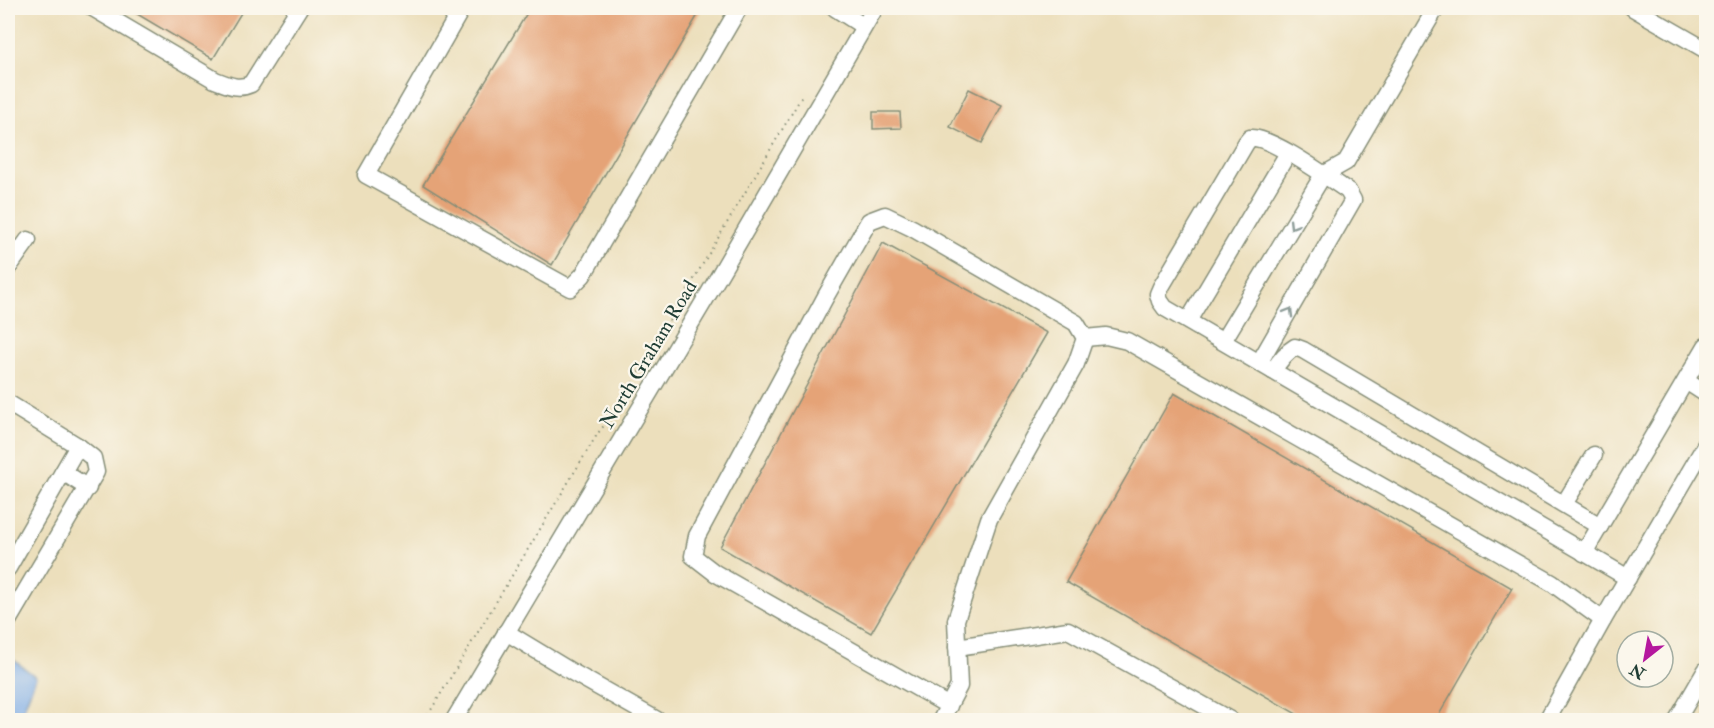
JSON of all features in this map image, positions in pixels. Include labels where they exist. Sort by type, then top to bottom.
[{"type":"street","points":[[93,8],[215,80],[244,88],[251,84],[299,8]]},
{"type":"street","points":[[462,8],[366,175],[570,288],[583,275],[739,8]]},
{"type":"street","points":[[835,8],[863,26]]},
{"type":"street","name":"North Graham Road","points":[[453,720],[709,292],[874,8]]},
{"type":"street","points":[[1222,341],[1323,175],[1346,162],[1437,8]]},
{"type":"street","points":[[1633,8],[1707,50]]},
{"type":"street","points":[[1266,367],[1353,201],[1348,190],[1257,137],[1250,138],[1158,294],[1165,308],[1584,553],[1628,578]]},
{"type":"street","points":[[1188,321],[1288,153]]},
{"type":"street","points":[[885,215],[912,228],[1076,323],[1085,338],[1076,364],[989,519],[956,620],[959,686],[945,713],[716,573],[693,556],[697,536],[869,221],[885,215]]},
{"type":"street","points":[[8,268],[28,240]]},
{"type":"street","points":[[1085,338],[1106,336],[1127,341],[1552,583],[1603,620]]},
{"type":"street","points":[[1584,553],[1707,346]]},
{"type":"street","points":[[1266,367],[1295,347],[1303,350],[1600,526]]},
{"type":"street","points":[[1686,381],[1707,394]]},
{"type":"street","points":[[8,403],[78,446],[93,458],[96,472],[8,621]]},
{"type":"street","points":[[1547,720],[1707,444]]},
{"type":"street","points":[[8,568],[78,446]]},
{"type":"street","points":[[1564,504],[1594,455]]},
{"type":"street","points":[[63,472],[88,488]]},
{"type":"street","points":[[957,647],[1068,630],[1230,720]]},
{"type":"street","points":[[506,632],[657,720]]},
{"type":"street","points":[[1677,720],[1707,670]]},
{"type":"path","points":[[425,720],[598,433],[615,411],[802,96]]},
{"type":"water","points":[[11,658],[36,677],[19,720],[8,720],[8,662]]},
{"type":"building","points":[[127,8],[244,8],[213,59]]},
{"type":"building","points":[[530,8],[702,8],[552,265],[423,185]]},
{"type":"building","points":[[969,89],[1002,105],[982,143],[950,127]]},
{"type":"building","points":[[873,112],[900,112],[901,128],[873,129]]},
{"type":"building","points":[[883,243],[1047,333],[871,633],[720,547]]},
{"type":"building","points":[[1174,393],[1512,588],[1436,720],[1307,720],[1066,582]]}]
